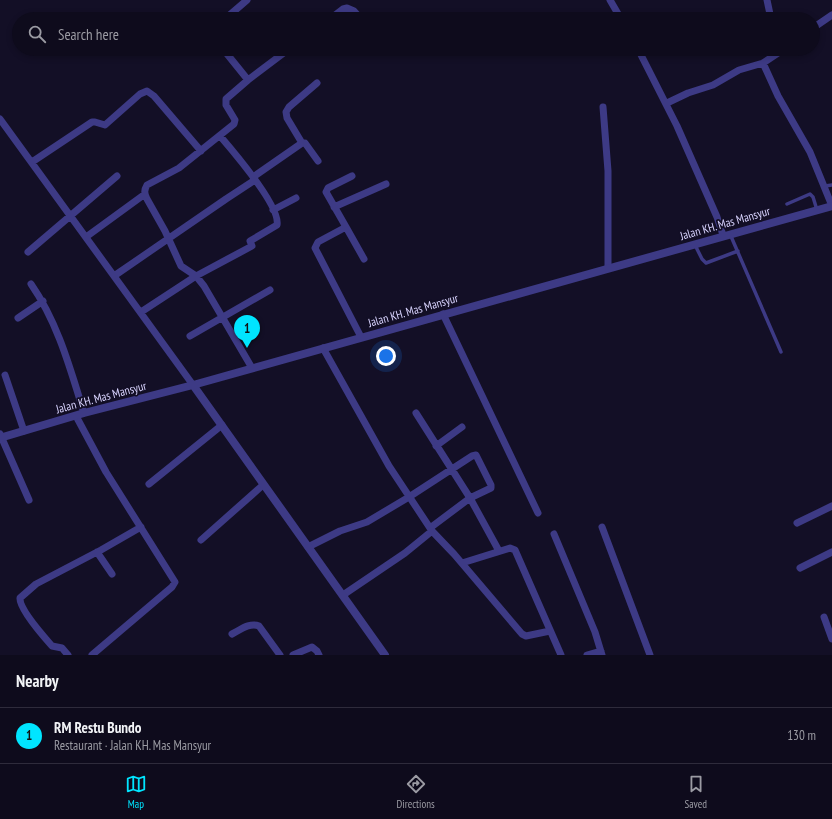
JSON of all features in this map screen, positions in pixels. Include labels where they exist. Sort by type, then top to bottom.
[{"type":"street","points":[[233,12],[248,0]]},
{"type":"street","points":[[610,0],[617,12]]},
{"type":"street","points":[[766,0],[769,12]]},
{"type":"street","points":[[339,12],[347,8],[355,12]]},
{"type":"street","points":[[820,23],[832,15]]},
{"type":"street","points":[[229,56],[248,80]]},
{"type":"street","points":[[252,368],[204,286],[196,276],[181,266],[145,194],[145,189],[148,185],[179,168],[234,124],[234,117],[226,105],[226,99],[280,56]]},
{"type":"street","points":[[642,56],[666,103],[726,234]]},
{"type":"street","points":[[666,103],[688,93],[712,85],[739,70],[763,63],[773,56]]},
{"type":"street","points":[[763,63],[778,96],[828,185],[832,206]]},
{"type":"street","points":[[317,83],[289,107],[286,112],[287,118],[302,143],[307,144],[318,161]]},
{"type":"street","points":[[32,162],[92,122],[105,125],[140,94],[147,91],[154,96],[200,151]]},
{"type":"street","points":[[603,107],[608,171],[608,268]]},
{"type":"street","points":[[0,120],[141,312],[385,655]]},
{"type":"street","points":[[141,312],[196,276],[252,246],[250,241],[275,226],[278,222],[273,210],[254,178],[220,136]]},
{"type":"street","points":[[114,276],[226,199],[302,143]]},
{"type":"street","points":[[28,252],[117,176]]},
{"type":"street","points":[[352,176],[326,191],[326,194],[364,259]]},
{"type":"street","points":[[334,207],[386,184]]},
{"type":"street","points":[[86,237],[145,194]]},
{"type":"street","points":[[273,210],[296,198]]},
{"type":"street","name":"Jalan KH. Mas Mansyur","points":[[1,437],[80,414],[193,385],[726,234],[832,206]]},
{"type":"street","points":[[346,227],[318,242],[315,248],[361,337]]},
{"type":"street","points":[[31,284],[43,301],[66,354],[80,414],[106,472],[175,582],[172,587],[92,655]]},
{"type":"street","points":[[190,336],[270,290]]},
{"type":"street","points":[[18,318],[43,301]]},
{"type":"street","points":[[443,314],[538,513]]},
{"type":"street","points":[[323,348],[389,466],[431,530],[462,563],[522,634],[526,636],[550,631]]},
{"type":"street","points":[[5,375],[24,431]]},
{"type":"street","points":[[416,413],[470,498],[499,551]]},
{"type":"street","points":[[149,484],[222,425]]},
{"type":"street","points":[[436,446],[462,428]]},
{"type":"street","points":[[1,437],[29,500]]},
{"type":"street","points":[[308,547],[340,531],[368,522],[474,455],[478,458],[491,486],[490,489],[470,498],[405,553],[343,595]]},
{"type":"street","points":[[201,540],[263,484]]},
{"type":"street","points":[[797,523],[832,506]]},
{"type":"street","points":[[68,655],[62,648],[52,646],[28,617],[19,602],[20,598],[36,584],[141,527]]},
{"type":"street","points":[[602,527],[650,655]]},
{"type":"street","points":[[554,534],[595,632],[602,653],[587,655]]},
{"type":"street","points":[[462,563],[510,548],[515,550],[560,655]]},
{"type":"street","points":[[97,552],[112,574]]},
{"type":"street","points":[[800,568],[832,552]]},
{"type":"street","points":[[824,617],[832,639]]},
{"type":"street","points":[[232,634],[256,624],[280,655]]},
{"type":"street","points":[[293,655],[312,647],[317,651],[318,655]]},
{"type":"lane","points":[[787,204],[810,194],[813,197],[817,210]]},
{"type":"lane","points":[[726,234],[738,251],[781,352]]},
{"type":"lane","points":[[694,244],[702,259],[706,263],[738,251]]},
{"type":"place","name":"RM Restu Bundo","points":[[247,348]]}]
